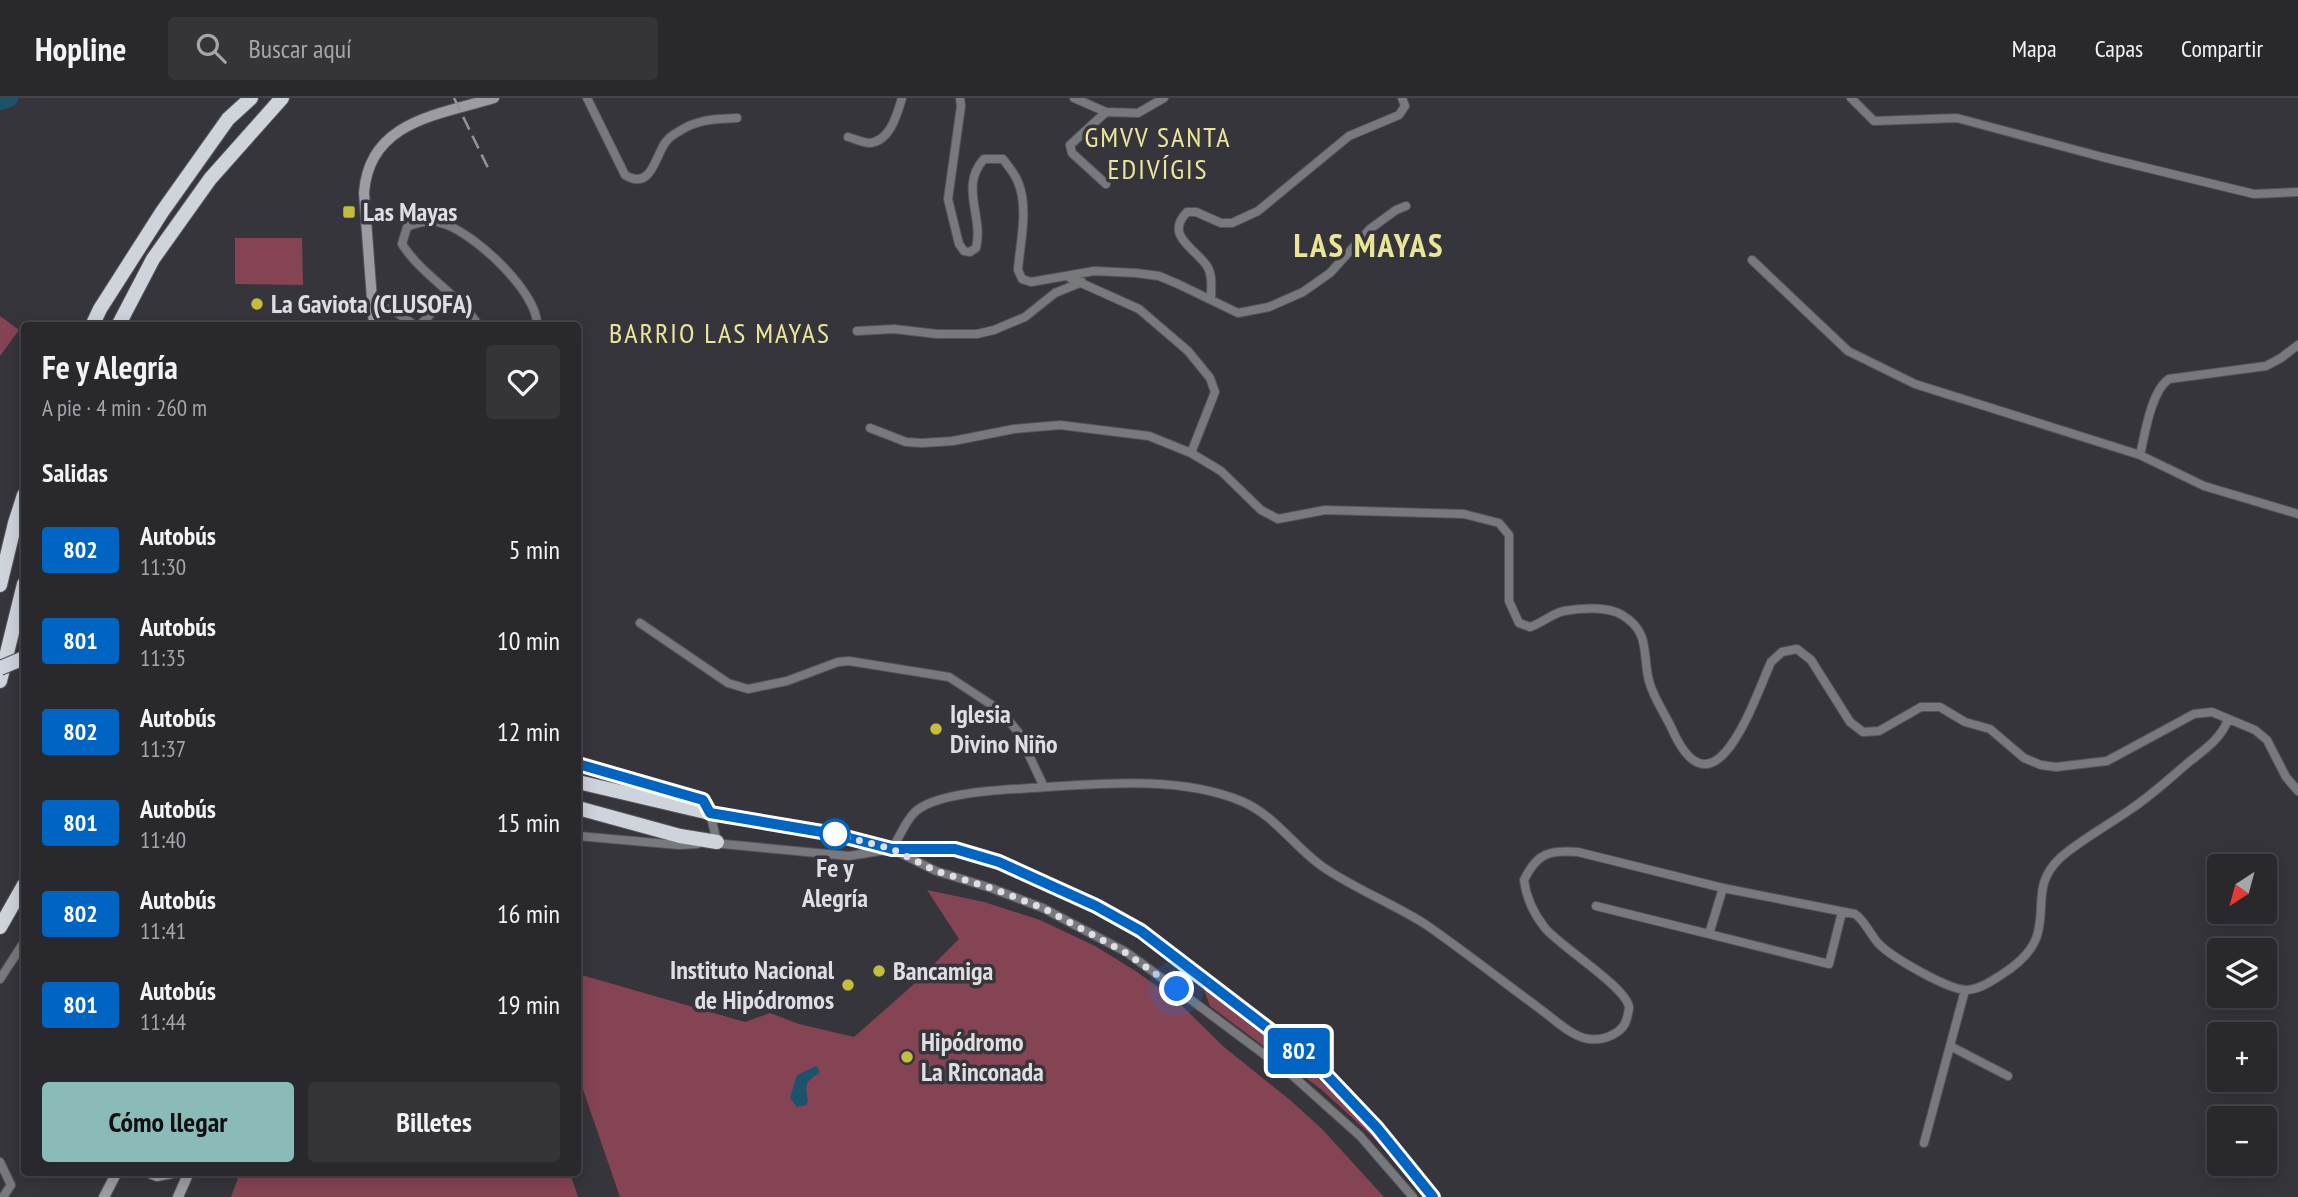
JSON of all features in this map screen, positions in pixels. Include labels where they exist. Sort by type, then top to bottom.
[{"type":"highway","points":[[94,322],[162,212],[228,119],[251,98]]},
{"type":"highway","points":[[120,322],[153,259],[210,179],[282,98]]},
{"type":"highway","points":[[0,585],[21,504]]},
{"type":"highway","points":[[0,681],[21,596]]},
{"type":"highway","points":[[0,668],[21,659]]},
{"type":"highway","points":[[581,783],[710,813]]},
{"type":"highway","points":[[581,809],[680,836],[717,842]]},
{"type":"highway","points":[[0,927],[21,890]]},
{"type":"street","points":[[374,322],[364,193],[370,163],[399,129],[494,98]]},
{"type":"street","points":[[587,98],[625,175],[632,180],[639,179],[653,168],[665,144],[677,132],[698,121],[737,118]]},
{"type":"street","points":[[848,137],[869,143],[878,140],[892,125],[902,98]]},
{"type":"street","points":[[960,98],[948,199],[959,244],[964,251],[970,252],[976,248],[979,239],[972,194],[974,170],[984,159],[1003,159],[1017,180],[1022,196],[1018,270],[1022,279],[1031,282],[1094,271],[1136,273],[1159,276],[1211,298],[1224,308],[1237,313],[1269,307],[1303,292],[1330,272],[1370,229],[1406,206]]},
{"type":"street","points":[[1074,98],[1106,111],[1138,113],[1164,98]]},
{"type":"street","points":[[1211,298],[1211,276],[1208,267],[1181,238],[1181,218],[1187,212],[1196,212],[1221,223],[1232,223],[1258,211],[1349,136],[1399,115],[1405,106],[1402,98]]},
{"type":"street","points":[[1852,98],[1874,121],[1957,118],[2253,194],[2298,192]]},
{"type":"street","points":[[1106,111],[1070,145],[1072,153],[1106,184]]},
{"type":"street","points":[[477,322],[471,313],[411,259],[402,244],[407,227],[421,221],[445,224],[484,248],[525,291],[537,316],[537,322]]},
{"type":"street","points":[[1752,260],[1837,344],[1914,384],[2140,455],[2204,486],[2298,514]]},
{"type":"street","points":[[1067,276],[1139,309],[1188,351],[1210,378],[1215,392],[1191,453]]},
{"type":"street","points":[[857,331],[909,329],[937,334],[977,334],[1026,317],[1055,293],[1082,282]]},
{"type":"street","points":[[421,322],[450,294]]},
{"type":"street","points":[[373,307],[393,310],[411,322]]},
{"type":"street","points":[[2140,455],[2155,397],[2169,379],[2266,366],[2298,345]]},
{"type":"street","points":[[870,428],[906,442],[922,443],[1060,425],[1149,436],[1191,453],[1221,471],[1261,510],[1278,519],[1325,510],[1464,513],[1499,523],[1509,535],[1509,601],[1520,623],[1531,627],[1562,611],[1573,610],[1611,610],[1623,615],[1645,639],[1649,682],[1677,743],[1689,758],[1702,764],[1714,762],[1729,751],[1771,662],[1782,652],[1797,649],[1811,660],[1850,722],[1863,732],[1879,731],[1921,708],[1940,707],[1965,722],[1990,729],[2024,758],[2041,765],[2056,767],[2107,761],[2193,714],[2212,712],[2255,730],[2267,740],[2286,777],[2298,791]]},
{"type":"street","points":[[640,623],[728,683],[748,689],[787,681],[838,662],[849,661],[949,677],[1001,711],[1018,732],[1044,787]]},
{"type":"street","points":[[892,849],[914,812],[931,802],[981,791],[1123,783],[1218,793],[1243,802],[1276,823],[1322,866],[1424,924],[1558,1022],[1590,1040],[1612,1036],[1622,1029],[1627,1021],[1629,1007],[1619,991],[1546,928],[1534,911],[1525,891],[1524,880],[1539,857],[1557,850],[1578,852],[1723,888],[1855,914],[1861,918],[1868,932],[1881,946],[1933,979],[1965,990],[1983,986],[2010,970],[2031,949],[2038,934],[2040,892],[2060,858],[2138,805],[2213,743],[2225,728],[2228,719]]},
{"type":"street","points":[[717,842],[710,813],[834,834],[892,849],[936,871],[1043,908],[1126,953],[1293,1076],[1360,1136],[1413,1197]]},
{"type":"street","points":[[581,836],[679,845],[717,842],[849,856],[892,849],[955,849],[999,862],[1061,889],[1141,931],[1321,1069],[1368,1117],[1433,1197]]},
{"type":"street","points":[[1709,934],[1723,888]]},
{"type":"street","points":[[1596,906],[1829,964],[1842,912]]},
{"type":"street","points":[[0,979],[21,947]]},
{"type":"street","points":[[1924,1143],[1965,990]]},
{"type":"street","points":[[1950,1046],[2008,1076]]},
{"type":"street","points":[[0,1162],[11,1185],[4,1197]]},
{"type":"street","points":[[104,1197],[115,1176]]},
{"type":"street","points":[[178,1197],[187,1176]]},
{"type":"shaded area","points":[[235,238],[302,238],[303,285],[235,284]]},
{"type":"shaded area","points":[[0,316],[19,330],[0,356]]},
{"type":"shaded area","name":"Hipódromo La Rinconada","points":[[927,890],[984,902],[1040,920],[1095,946],[1174,998],[1224,1047],[1322,1129],[1384,1197],[620,1197],[581,1084],[581,975],[745,1022],[770,1013],[799,1024],[854,1037],[913,985],[959,939]]},
{"type":"shaded area","points":[[1203,987],[1295,1057],[1354,1112],[1421,1190],[1372,1136],[1322,1090],[1210,1006]]},
{"type":"shaded area","points":[[239,1176],[571,1176],[578,1197],[231,1197]]},
{"type":"water","points":[[816,1066],[819,1073],[807,1085],[808,1101],[806,1105],[797,1107],[790,1098],[797,1075]]},
{"type":"waterway","points":[[0,101],[9,98]]},
{"type":"railway","points":[[454,98],[490,172]]},
{"type":"bus line","name":"802","points":[[581,765],[703,800],[710,813],[805,828],[892,849],[955,849],[999,862],[1096,906],[1141,931],[1321,1069],[1350,1096],[1433,1197]]},
{"type":"place","name":"Las Mayas","points":[[349,212]]},
{"type":"place","name":"La Gaviota (CLUSOFA)","points":[[257,304]]},
{"type":"place","name":"Iglesia Divino Niño","points":[[936,729]]},
{"type":"place","name":"Fe y Alegría","points":[[835,834]]},
{"type":"place","name":"Bancamiga","points":[[879,971]]},
{"type":"place","name":"Instituto Nacional de Hipódromos","points":[[848,985]]},
{"type":"place","name":"Hipódromo La Rinconada","points":[[907,1057]]},
{"type":"district","name":"GMVV SANTA EDIVÍGIS","points":[[1158,153]]},
{"type":"district","name":"LAS MAYAS","points":[[1369,245]]},
{"type":"district","name":"BARRIO LAS MAYAS","points":[[720,333]]},
{"type":"route","points":[[835,834],[892,849],[936,871],[1043,908],[1126,953],[1177,989]]}]
